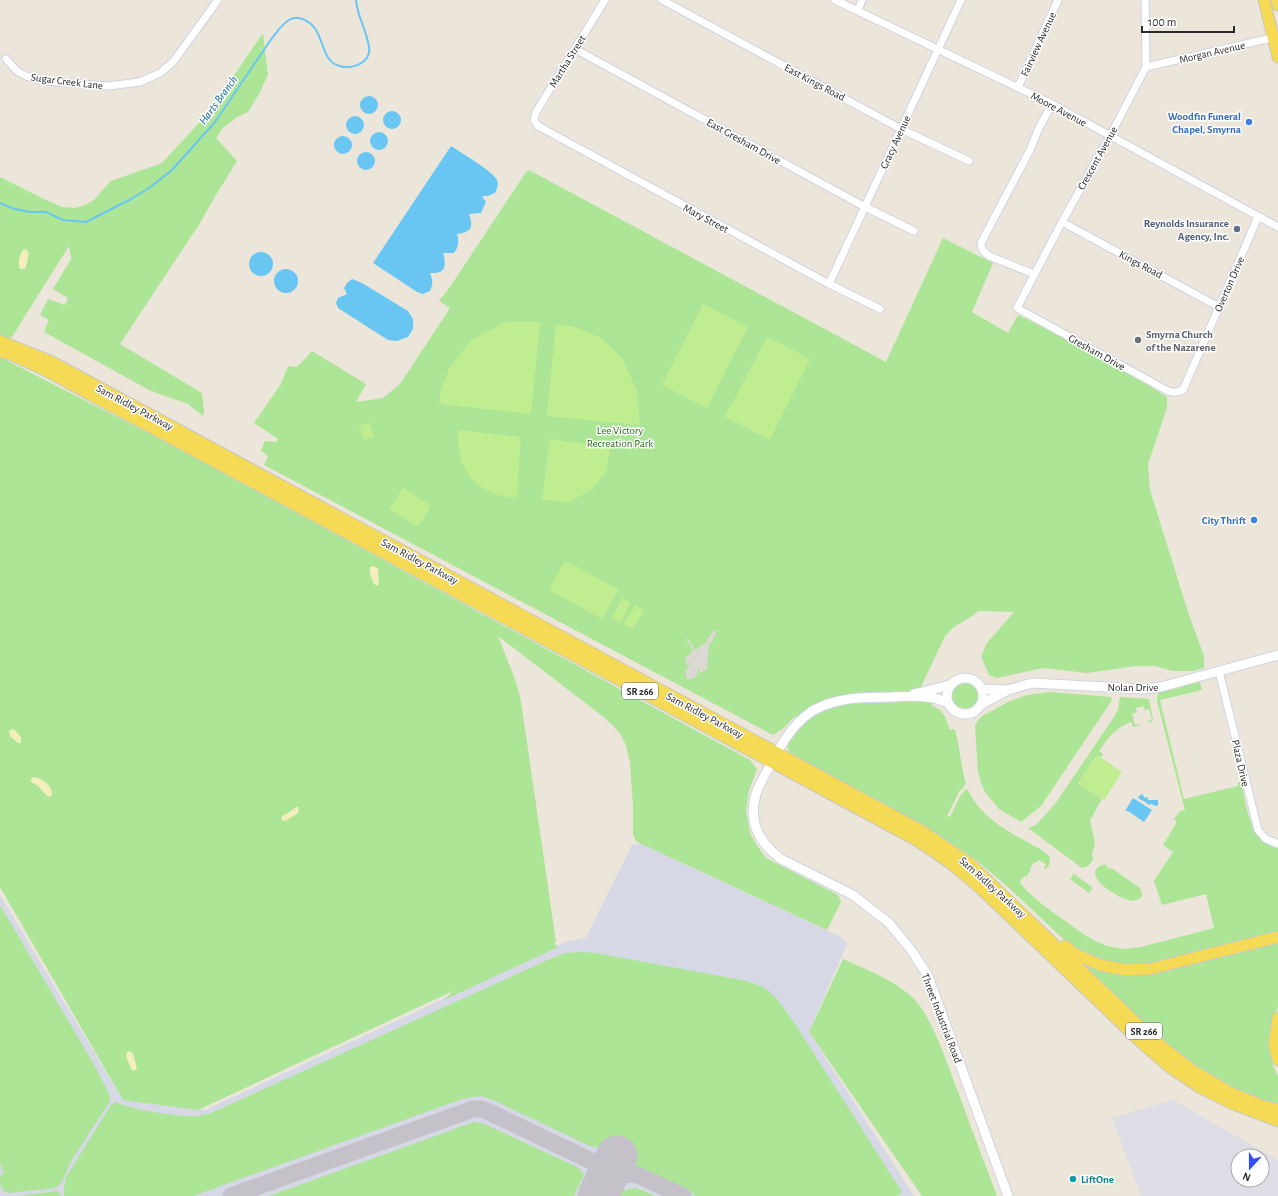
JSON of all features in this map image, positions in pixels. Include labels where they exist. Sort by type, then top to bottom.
[{"type":"main road","points":[[1264,0],[1276,37],[1278,57]]},
{"type":"main road","points":[[1277,0],[1278,5]]},
{"type":"main road","name":"Sam Ridley Parkway","points":[[0,341],[15,346],[59,366],[774,758],[918,841],[949,862],[983,890],[1171,1068],[1202,1088],[1231,1103],[1278,1121]]},
{"type":"main road","name":"Sam Ridley Parkway","points":[[0,352],[9,354],[43,369],[774,758],[922,831],[969,862],[1155,1041],[1192,1070],[1229,1092],[1278,1110]]},
{"type":"main road","points":[[1030,921],[1075,954],[1100,965],[1125,970],[1150,969],[1278,936]]},
{"type":"main road","points":[[1278,1018],[1274,1044],[1278,1060]]},
{"type":"main road","points":[[1231,1103],[1278,1128]]},
{"type":"street","name":"Sugar Creek Lane","points":[[6,59],[17,71],[26,76],[45,81],[108,86],[140,82],[160,73],[173,62],[218,0]]},
{"type":"street","name":"Martha Street","points":[[535,123],[534,116],[536,112],[605,0]]},
{"type":"street","name":"East Kings Road","points":[[662,0],[902,129],[969,161]]},
{"type":"street","name":"Moore Avenue","points":[[835,0],[1052,104],[1278,228]]},
{"type":"street","points":[[858,10],[862,0]]},
{"type":"street","name":"Gracy Avenue","points":[[828,284],[902,129],[961,0]]},
{"type":"street","name":"Fairview Avenue","points":[[1018,87],[1058,0]]},
{"type":"street","name":"Crescent Avenue","points":[[1017,308],[1146,67],[1145,0]]},
{"type":"street","name":"Morgan Avenue","points":[[1146,67],[1276,37]]},
{"type":"street","name":"East Gresham Drive","points":[[575,49],[865,207],[914,231]]},
{"type":"street","points":[[1034,274],[989,256],[981,248],[981,243],[1030,150],[1039,128],[1052,104]]},
{"type":"street","name":"Mary Street","points":[[535,123],[546,132],[828,284],[880,309]]},
{"type":"street","name":"Overton Drive","points":[[1177,392],[1183,390],[1258,217]]},
{"type":"street","name":"Kings Road","points":[[1062,222],[1219,307]]},
{"type":"street","name":"Gresham Drive","points":[[1017,308],[1160,387],[1168,391],[1177,392]]},
{"type":"street","name":"Nolan Drive","points":[[982,704],[1008,690],[1038,682],[1151,689],[1278,655]]},
{"type":"street","name":"Plaza Drive","points":[[1219,671],[1258,830],[1266,839],[1278,844]]},
{"type":"street","points":[[774,758],[786,737],[804,718],[814,710],[827,704],[843,699],[906,696],[933,698],[948,703],[956,712],[966,714],[975,711],[982,704],[982,689],[977,682],[965,677],[954,681],[947,691],[948,703]]},
{"type":"street","points":[[906,696],[950,686]]},
{"type":"street","name":"Nolan Drive","points":[[982,689],[1008,690]]},
{"type":"street","name":"Threet Industrial Road","points":[[774,758],[760,783],[755,799],[753,810],[754,823],[758,834],[764,845],[781,859],[853,895],[889,923],[912,950],[928,976],[1008,1196]]},
{"type":"shaded area","points":[[713,631],[717,631],[712,642],[709,643],[707,670],[699,673],[699,668],[696,677],[687,680],[685,671],[691,663],[687,666],[685,662],[687,660],[685,657],[693,651],[686,639],[688,638],[695,650],[707,642],[707,639]]},
{"type":"shaded area","points":[[641,844],[841,937],[847,944],[809,1032],[914,1196],[0,1196],[0,895],[121,1097],[205,1110],[565,942],[586,938],[632,845]]},
{"type":"shaded area","points":[[1173,1100],[1257,1148],[1230,1148],[1230,1188],[1270,1188],[1270,1155],[1278,1160],[1278,1196],[1141,1196],[1112,1118]]},
{"type":"green space","points":[[263,33],[268,75],[248,112],[237,117],[223,128],[216,138],[237,161],[200,223],[120,344],[202,393],[203,416],[188,404],[151,391],[44,332],[49,320],[40,315],[48,299],[65,305],[68,298],[53,289],[71,259],[69,246],[10,340],[0,347],[0,177],[62,207],[75,208],[94,200],[111,181],[162,163],[209,112]]},
{"type":"green space","name":"Lee Victory Recreation Park","points":[[529,170],[886,362],[943,238],[993,263],[972,312],[1008,333],[1018,315],[1094,354],[1167,397],[1167,408],[1148,464],[1150,490],[1189,615],[1204,656],[1204,668],[1193,671],[1173,671],[1155,666],[1136,666],[1087,673],[1043,668],[997,678],[989,675],[981,656],[987,643],[1014,612],[978,611],[954,627],[945,636],[920,689],[812,707],[793,718],[784,728],[773,735],[264,465],[268,456],[261,451],[265,441],[276,442],[278,439],[254,423],[281,384],[288,366],[297,367],[312,351],[366,384],[356,402],[383,398],[400,384],[450,308],[439,301],[450,287],[526,172]]},
{"type":"green space","points":[[703,304],[748,327],[707,408],[662,385]]},
{"type":"green space","points":[[505,322],[540,322],[531,414],[439,404],[441,389],[449,369],[471,340]]},
{"type":"green space","points":[[556,324],[576,327],[601,338],[622,358],[637,391],[640,425],[547,416]]},
{"type":"green space","points":[[767,337],[810,359],[770,440],[725,417]]},
{"type":"green space","points":[[0,357],[174,446],[750,760],[757,769],[749,791],[746,810],[750,833],[766,858],[838,895],[841,902],[827,930],[635,840],[633,834],[630,763],[626,745],[620,733],[605,718],[498,636],[516,682],[521,701],[556,942],[554,943],[558,947],[444,1000],[453,991],[198,1110],[123,1100],[0,887]]},
{"type":"green space","points":[[369,422],[374,437],[364,440],[359,426]]},
{"type":"green space","points":[[458,430],[521,437],[517,497],[498,495],[487,491],[471,478],[459,452]]},
{"type":"green space","points":[[550,439],[611,447],[606,472],[593,489],[569,502],[542,500]]},
{"type":"green space","points":[[403,488],[431,506],[418,527],[389,509]]},
{"type":"green space","points":[[565,561],[619,589],[602,619],[549,590]]},
{"type":"green space","points":[[622,598],[631,603],[621,622],[612,618]]},
{"type":"green space","points":[[635,605],[644,610],[633,629],[624,624]]},
{"type":"green space","points":[[1198,681],[1200,682],[1202,690],[1160,700],[1184,799],[1238,786],[1238,782],[1241,782],[1248,812],[1255,831],[1268,845],[1278,848],[1278,933],[1159,964],[1118,966],[1075,950],[1009,888],[976,860],[943,838],[795,756],[789,751],[788,747],[788,742],[795,732],[807,721],[822,712],[838,706],[854,703],[932,701],[932,706],[939,709],[944,715],[950,730],[955,730],[966,784],[959,792],[947,816],[950,817],[960,796],[966,789],[968,790],[974,801],[991,819],[1001,827],[1045,852],[1050,857],[1049,865],[1046,869],[1044,868],[1046,864],[1039,860],[1036,863],[1034,862],[1026,877],[1024,876],[1020,882],[1027,891],[1043,905],[1083,934],[1097,942],[1107,946],[1124,949],[1141,947],[1214,928],[1206,894],[1162,905],[1154,881],[1173,852],[1163,845],[1177,822],[1174,819],[1180,811],[1185,810],[1157,701],[1158,692]]},
{"type":"green space","points":[[965,683],[974,687],[978,696],[974,705],[965,709],[956,705],[952,696],[956,687]]},
{"type":"green space","points":[[1050,692],[1111,697],[1112,700],[1041,806],[1021,822],[999,809],[985,792],[978,772],[975,726],[978,720],[984,715],[1010,701],[1027,695]]},
{"type":"green space","points":[[1120,697],[1149,699],[1153,719],[1151,722],[1147,722],[1152,719],[1149,709],[1145,710],[1143,706],[1136,708],[1137,712],[1132,714],[1135,725],[1141,725],[1133,727],[1131,722],[1121,727],[1113,734],[1099,751],[1103,754],[1101,757],[1097,755],[1078,783],[1102,799],[1090,820],[1095,843],[1092,855],[1093,860],[1088,866],[1082,868],[1028,828],[1036,825],[1055,804],[1114,717],[1118,709]]},
{"type":"green space","points":[[1097,755],[1122,772],[1104,800],[1078,783]]},
{"type":"green space","points":[[1104,864],[1140,888],[1142,893],[1141,898],[1134,901],[1128,900],[1104,887],[1098,881],[1095,874],[1097,869]]},
{"type":"green space","points":[[1074,874],[1093,888],[1089,893],[1070,879]]},
{"type":"green space","points":[[0,905],[96,1068],[110,1096],[110,1101],[70,1163],[61,1184],[55,1188],[9,1193],[3,1191],[0,1183],[0,1176],[4,1174],[0,1163]]},
{"type":"green space","points":[[1278,941],[1278,1006],[1272,1022],[1269,1037],[1269,1048],[1273,1066],[1278,1076],[1278,1105],[1247,1093],[1207,1074],[1182,1057],[1138,1019],[1082,964],[1100,971],[1125,976],[1150,974]]},
{"type":"green space","points":[[566,953],[596,953],[747,981],[765,988],[777,999],[793,1021],[902,1192],[896,1196],[696,1196],[689,1191],[597,1147],[590,1146],[482,1096],[465,1098],[193,1196],[64,1196],[66,1177],[111,1105],[116,1102],[133,1108],[167,1114],[196,1116],[209,1114],[550,959]]},
{"type":"green space","points":[[843,959],[890,981],[906,992],[921,1007],[933,1028],[943,1052],[997,1196],[922,1196],[809,1032]]},
{"type":"green space","points":[[474,1122],[484,1124],[579,1168],[584,1174],[574,1196],[269,1196]]},
{"type":"green space","points":[[636,1188],[656,1196],[616,1196],[625,1190]]},
{"type":"green space","points":[[57,1191],[62,1196],[17,1196]]},
{"type":"sand","points":[[26,249],[29,253],[26,267],[25,269],[20,269],[20,257],[23,250]]},
{"type":"sand","points":[[373,566],[378,568],[379,584],[377,586],[370,575],[370,567]]},
{"type":"sand","points":[[11,729],[15,730],[21,737],[21,743],[18,743],[10,736],[9,732]]},
{"type":"sand","points":[[33,777],[47,783],[51,789],[51,797],[47,796],[39,787],[30,781]]},
{"type":"sand","points":[[298,807],[299,810],[297,814],[285,821],[281,820],[282,816]]},
{"type":"sand","points":[[130,1051],[133,1054],[137,1068],[134,1071],[131,1069],[126,1056],[127,1052]]},
{"type":"water","points":[[365,96],[373,96],[378,101],[376,112],[373,114],[365,114],[360,109],[360,101]]},
{"type":"water","points":[[388,111],[396,111],[401,116],[399,127],[396,129],[388,129],[383,124],[383,116]]},
{"type":"water","points":[[351,116],[359,116],[364,121],[362,132],[359,134],[351,134],[346,129],[346,121]]},
{"type":"water","points":[[375,132],[383,132],[388,137],[386,148],[383,150],[375,150],[370,145],[370,137]]},
{"type":"water","points":[[339,136],[347,136],[352,141],[350,152],[347,154],[339,154],[334,149],[334,141]]},
{"type":"water","points":[[451,146],[495,176],[498,187],[495,193],[488,196],[482,196],[486,202],[481,213],[469,214],[471,223],[470,228],[465,232],[457,234],[458,244],[454,253],[443,253],[445,262],[444,269],[439,272],[430,273],[432,278],[431,289],[423,294],[417,292],[373,263]]},
{"type":"water","points":[[362,152],[370,152],[375,157],[373,168],[370,170],[362,170],[357,165],[357,157]]},
{"type":"water","points":[[261,252],[266,253],[272,259],[272,269],[266,275],[261,276],[256,275],[250,269],[249,264],[250,259],[256,253]]},
{"type":"water","points":[[286,269],[291,270],[297,276],[297,286],[291,292],[286,293],[281,292],[275,286],[274,281],[275,276],[281,270]]},
{"type":"water","points":[[352,279],[362,283],[408,311],[413,319],[413,329],[408,337],[397,341],[388,340],[338,308],[336,303],[338,298],[347,294],[344,288]]},
{"type":"water","points":[[1142,794],[1145,798],[1148,798],[1148,800],[1158,800],[1158,805],[1148,805],[1138,798]]},
{"type":"water","points":[[1133,798],[1152,810],[1144,822],[1128,811],[1125,811]]},
{"type":"waterway","name":"Harts Branch","points":[[0,203],[12,208],[29,212],[46,212],[63,220],[86,222],[131,199],[149,188],[172,170],[215,122],[272,38],[289,20],[298,18],[310,23],[316,30],[327,56],[334,64],[347,67],[361,64],[369,54],[369,47],[358,12],[356,0]]},
{"type":"taxiway","points":[[231,1196],[473,1109],[487,1111],[610,1170],[623,1175],[635,1174],[683,1196]]},
{"type":"runway","points":[[598,1196],[617,1156]]},
{"type":"place","name":"Woodfin Funeral Chapel, Smyrna","points":[[1249,122]]},
{"type":"place","name":"Reynolds Insurance Agency, Inc.","points":[[1237,229]]},
{"type":"place","name":"Smyrna Church of the Nazarene","points":[[1138,340]]},
{"type":"place","name":"City Thrift","points":[[1254,520]]},
{"type":"place","name":"LiftOne","points":[[1073,1179]]}]
